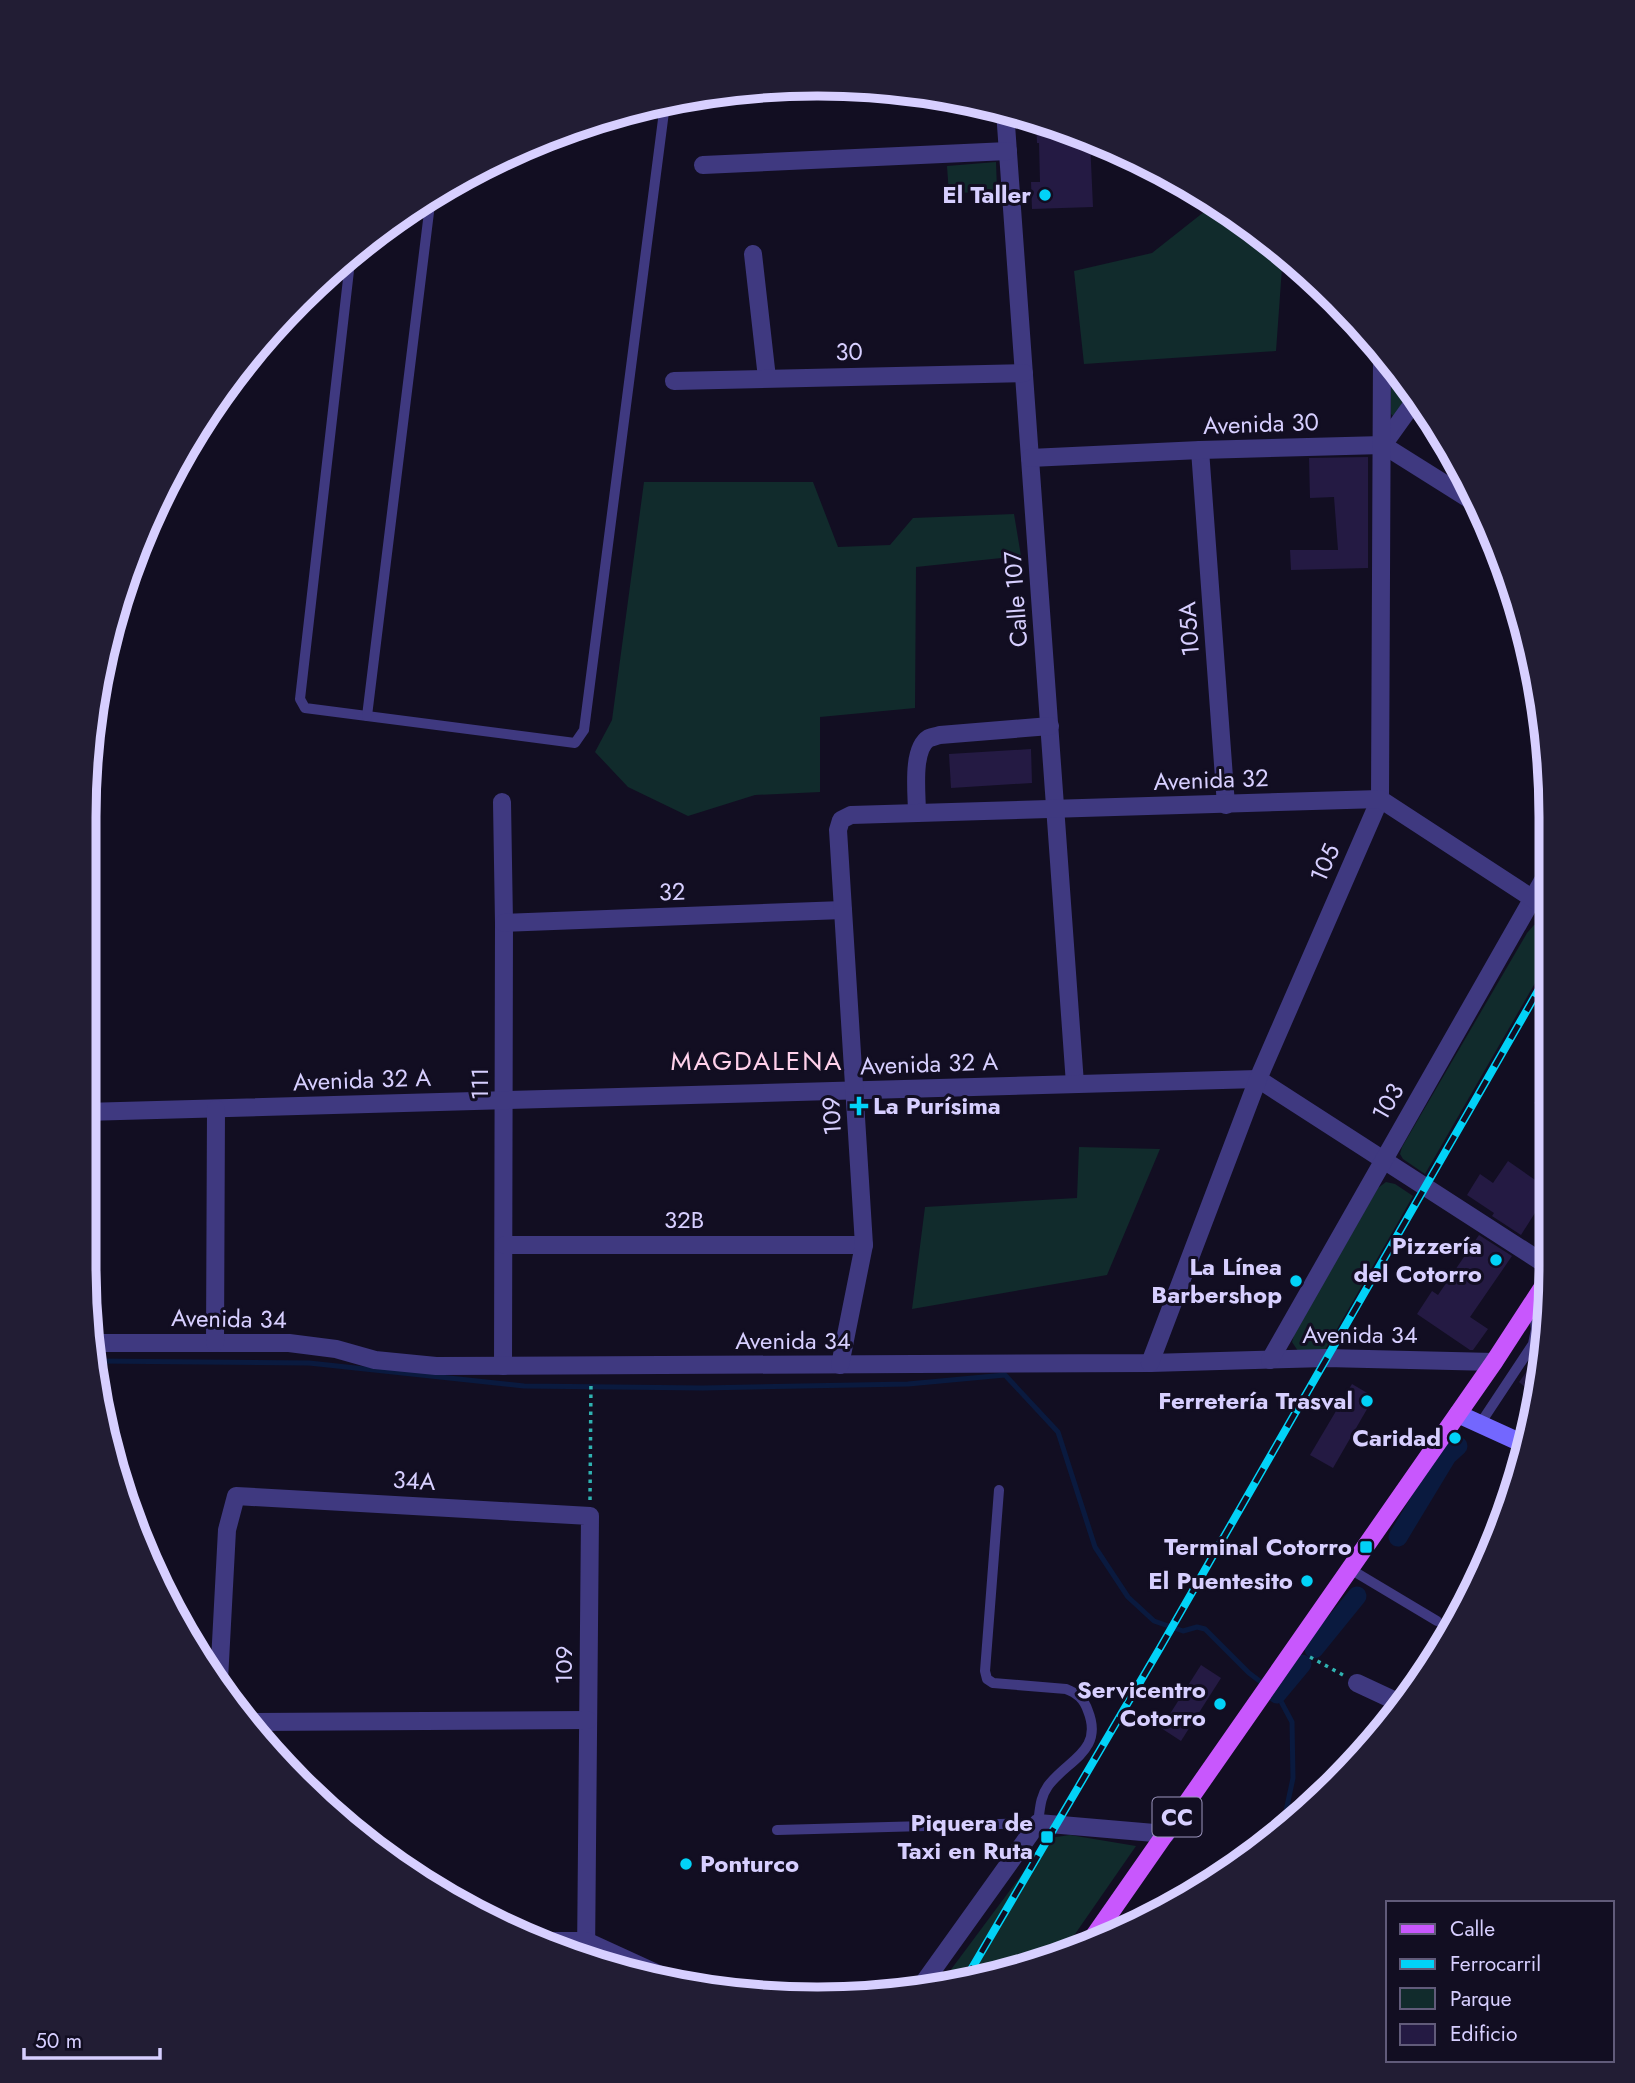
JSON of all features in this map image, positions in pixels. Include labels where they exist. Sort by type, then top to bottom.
[{"type":"main road","name":"CC","points":[[1098,1930],[1538,1295]]},
{"type":"street","name":"Calle 107","points":[[1006,122],[1075,1084]]},
{"type":"street","points":[[703,165],[1008,151]]},
{"type":"street","points":[[753,254],[767,379]]},
{"type":"street","name":"105","points":[[1150,1363],[1258,1079],[1380,799],[1382,369]]},
{"type":"street","name":"30","points":[[674,381],[1024,373]]},
{"type":"street","points":[[1410,407],[1383,445],[1462,495]]},
{"type":"street","name":"Avenida 30","points":[[1030,458],[1383,445]]},
{"type":"street","name":"105A","points":[[1200,450],[1226,805]]},
{"type":"street","points":[[917,813],[917,761],[919,749],[928,739],[940,735],[1050,726]]},
{"type":"street","points":[[1380,799],[1539,904]]},
{"type":"street","name":"Avenida 32","points":[[841,820],[851,815],[1380,799]]},
{"type":"street","name":"111","points":[[502,802],[503,1366]]},
{"type":"street","name":"109","points":[[840,1365],[864,1245],[838,830],[841,820]]},
{"type":"street","name":"103","points":[[1270,1360],[1539,887]]},
{"type":"street","name":"32","points":[[504,923],[843,910]]},
{"type":"street","points":[[1258,1079],[1539,1260]]},
{"type":"street","name":"Avenida 32 A","points":[[96,1112],[1258,1079]]},
{"type":"street","points":[[215,1343],[216,1109]]},
{"type":"street","name":"32B","points":[[504,1245],[864,1245]]},
{"type":"street","name":"Avenida 34","points":[[101,1343],[289,1343],[336,1349],[375,1360],[436,1366],[1150,1363],[1326,1358],[1494,1362]]},
{"type":"street","points":[[1458,1414],[1517,1441]]},
{"type":"street","name":"34A","points":[[220,1668],[227,1530],[236,1496],[590,1516]]},
{"type":"street","name":"109","points":[[586,1948],[590,1516]]},
{"type":"street","points":[[1357,1683],[1393,1700]]},
{"type":"street","points":[[259,1722],[588,1720]]},
{"type":"street","points":[[927,1978],[1038,1823],[1166,1834]]},
{"type":"lane","points":[[349,269],[300,699],[305,708],[575,743],[584,730],[664,113]]},
{"type":"lane","points":[[367,716],[429,210]]},
{"type":"lane","points":[[1533,1303],[1536,1327]]},
{"type":"lane","points":[[1480,1424],[1533,1344],[1535,1332]]},
{"type":"lane","points":[[777,1830],[1038,1823],[1041,1798],[1049,1784],[1077,1759],[1089,1744],[1091,1718],[1086,1704],[1076,1693],[1066,1689],[993,1683],[987,1679],[985,1671],[999,1490]]},
{"type":"lane","points":[[1350,1569],[1437,1621]]},
{"type":"path","points":[[590,1516],[591,1374]]},
{"type":"path","points":[[1290,1655],[1357,1683]]},
{"type":"green space","points":[[996,162],[997,190],[949,194],[947,166]]},
{"type":"green space","points":[[1206,210],[1257,245],[1282,266],[1276,351],[1084,364],[1074,271],[1152,253]]},
{"type":"green space","points":[[1391,379],[1406,402],[1395,418],[1391,414]]},
{"type":"green space","points":[[644,482],[813,482],[838,547],[890,545],[913,518],[1014,514],[1021,556],[916,567],[915,708],[820,717],[820,792],[755,795],[688,816],[628,787],[595,752],[612,720]]},
{"type":"green space","points":[[1539,923],[1539,976],[1425,1174],[1403,1159],[1400,1154],[1402,1147],[1534,925]]},
{"type":"green space","points":[[1079,1147],[1160,1149],[1107,1275],[912,1309],[925,1207],[1077,1198]]},
{"type":"green space","points":[[1386,1182],[1395,1184],[1413,1196],[1325,1350],[1298,1351],[1292,1342],[1295,1332],[1378,1188]]},
{"type":"green space","points":[[1070,1835],[1136,1846],[1071,1940],[1004,1962],[947,1975],[1049,1838]]},
{"type":"building","points":[[1036,131],[1090,150],[1093,207],[1032,209],[1031,182],[1040,182]]},
{"type":"building","points":[[1368,457],[1368,568],[1291,570],[1290,550],[1338,550],[1334,497],[1310,498],[1309,458]]},
{"type":"building","points":[[1031,749],[1032,783],[951,788],[949,754]]},
{"type":"building","points":[[1508,1161],[1539,1183],[1539,1207],[1521,1235],[1467,1195],[1480,1174],[1493,1183]]},
{"type":"building","points":[[1479,1235],[1512,1256],[1470,1317],[1488,1329],[1473,1350],[1470,1350],[1417,1314],[1432,1291],[1438,1295]]},
{"type":"building","points":[[1532,1364],[1528,1389],[1519,1382]]},
{"type":"building","points":[[1352,1384],[1374,1397],[1333,1468],[1310,1455]]},
{"type":"building","points":[[1201,1665],[1221,1678],[1181,1741],[1161,1728]]},
{"type":"waterway","points":[[102,1361],[309,1363],[524,1386],[703,1388],[908,1384],[1005,1375],[1058,1432],[1095,1547],[1128,1597],[1154,1621],[1183,1631],[1197,1627],[1205,1629],[1249,1673],[1277,1694],[1292,1722],[1293,1778],[1285,1814]]},
{"type":"waterway","points":[[1398,1537],[1447,1456],[1458,1446]]},
{"type":"waterway","points":[[1314,1649],[1357,1596]]},
{"type":"waterway","points":[[1277,1694],[1302,1664]]},
{"type":"railway","points":[[971,1970],[1160,1648],[1539,989]]},
{"type":"place","name":"El Taller","points":[[1045,195]]},
{"type":"place","name":"La Purísima","points":[[859,1106]]},
{"type":"place","name":"Pizzería del Cotorro","points":[[1496,1260]]},
{"type":"place","name":"La Línea Barbershop","points":[[1296,1281]]},
{"type":"place","name":"Ferretería Trasval","points":[[1367,1401]]},
{"type":"place","name":"Caridad","points":[[1455,1438]]},
{"type":"place","name":"Terminal Cotorro","points":[[1366,1547]]},
{"type":"place","name":"El Puentesito","points":[[1307,1581]]},
{"type":"place","name":"Servicentro Cotorro","points":[[1220,1704]]},
{"type":"place","name":"Piquera de Taxi en Ruta","points":[[1047,1837]]},
{"type":"place","name":"Ponturco","points":[[686,1864]]},
{"type":"district","name":"MAGDALENA","points":[[757,1061]]}]
